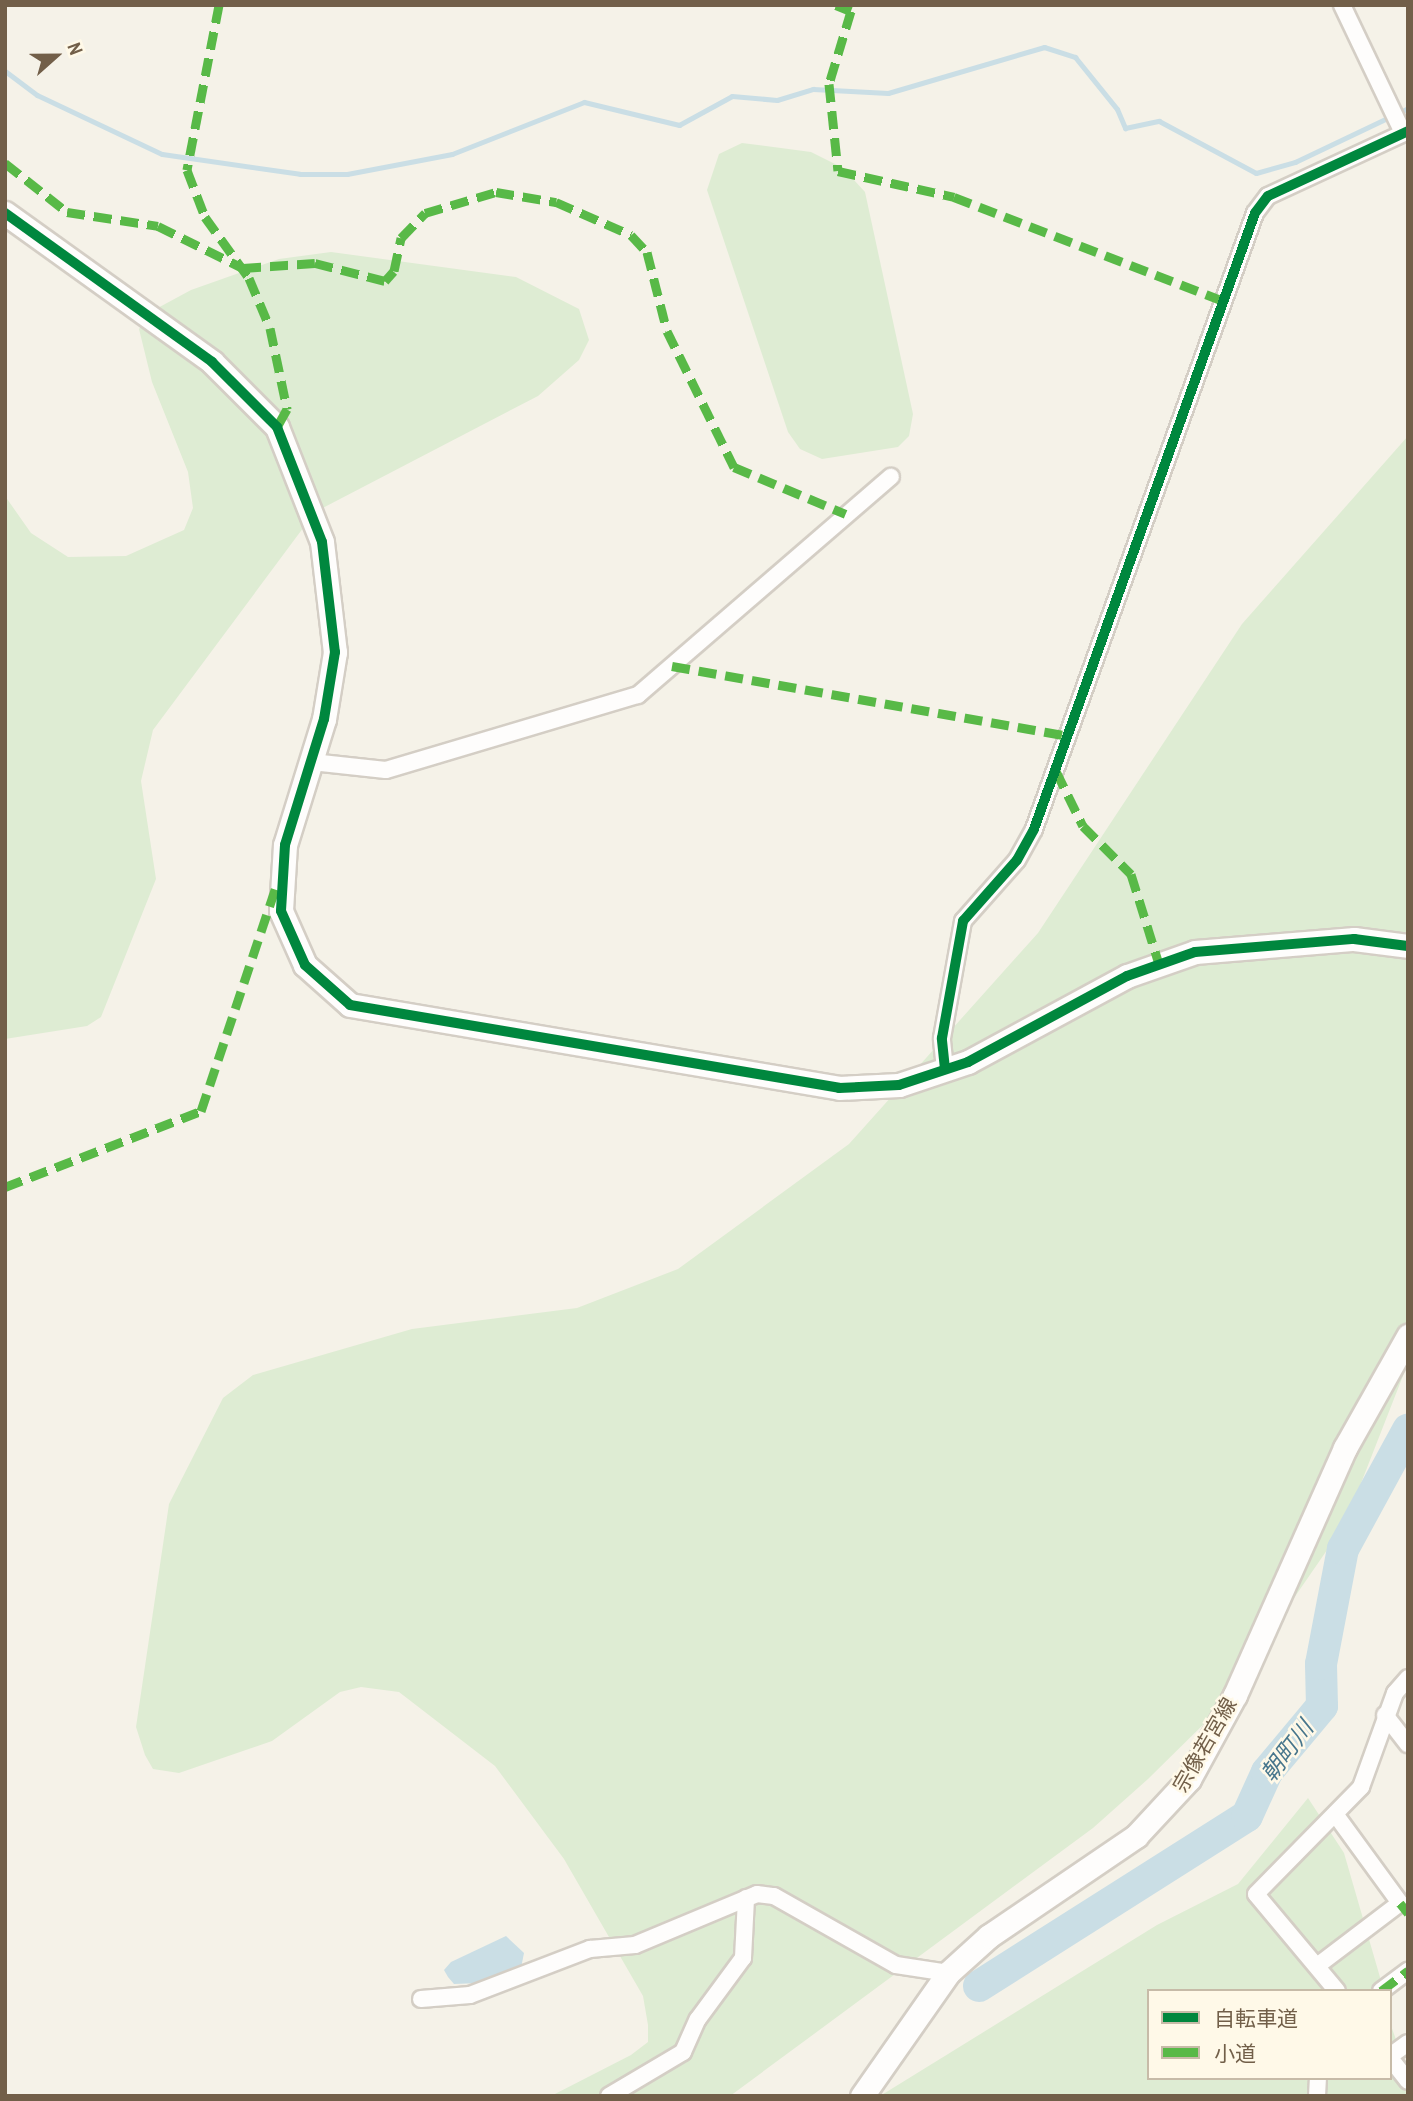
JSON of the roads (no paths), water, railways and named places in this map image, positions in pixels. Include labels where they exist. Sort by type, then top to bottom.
[{"type":"street","points":[[945,1069],[942,1038],[962,921],[1010,869],[1034,829],[1255,213],[1268,196],[1405,132],[1342,5]]},
{"type":"street","points":[[5,213],[212,362],[277,427],[322,542],[334,606],[332,676],[312,762],[285,845],[281,911],[305,965],[350,1005],[839,1088],[899,1085],[945,1069],[1127,975],[1195,951],[1354,939],[1408,946]]},
{"type":"street","points":[[312,762],[386,770],[638,695],[891,477]]},
{"type":"street","name":"宗像若宮線","points":[[862,2096],[948,1973],[989,1936],[1136,1836],[1189,1779],[1235,1695],[1345,1448],[1408,1336]]},
{"type":"street","points":[[1335,1989],[1256,1894],[1361,1787],[1385,1715],[1408,1678]]},
{"type":"street","points":[[1385,1715],[1408,1744]]},
{"type":"street","points":[[1317,1966],[1404,1908],[1335,1814]]},
{"type":"street","points":[[421,1999],[470,1995],[590,1949],[635,1945],[746,1898],[774,1896],[896,1965],[948,1973]]},
{"type":"street","points":[[609,2096],[683,2052],[698,2019],[743,1958],[746,1898]]},
{"type":"street","points":[[1384,1989],[1408,1970]]},
{"type":"street","points":[[1392,2055],[1408,2043]]},
{"type":"street","points":[[1392,2060],[1408,2081]]},
{"type":"waterway","points":[[5,71],[37,95],[162,154],[300,174],[347,174],[452,154],[584,102],[679,125],[732,96],[777,100],[813,89],[888,93],[1044,47],[1075,57],[1117,109],[1125,128],[1159,121],[1256,173],[1295,162],[1408,108]]},
{"type":"waterway","name":"朝町川","points":[[979,1986],[1247,1816],[1267,1772],[1322,1706],[1321,1664],[1343,1549],[1408,1430]]}]
